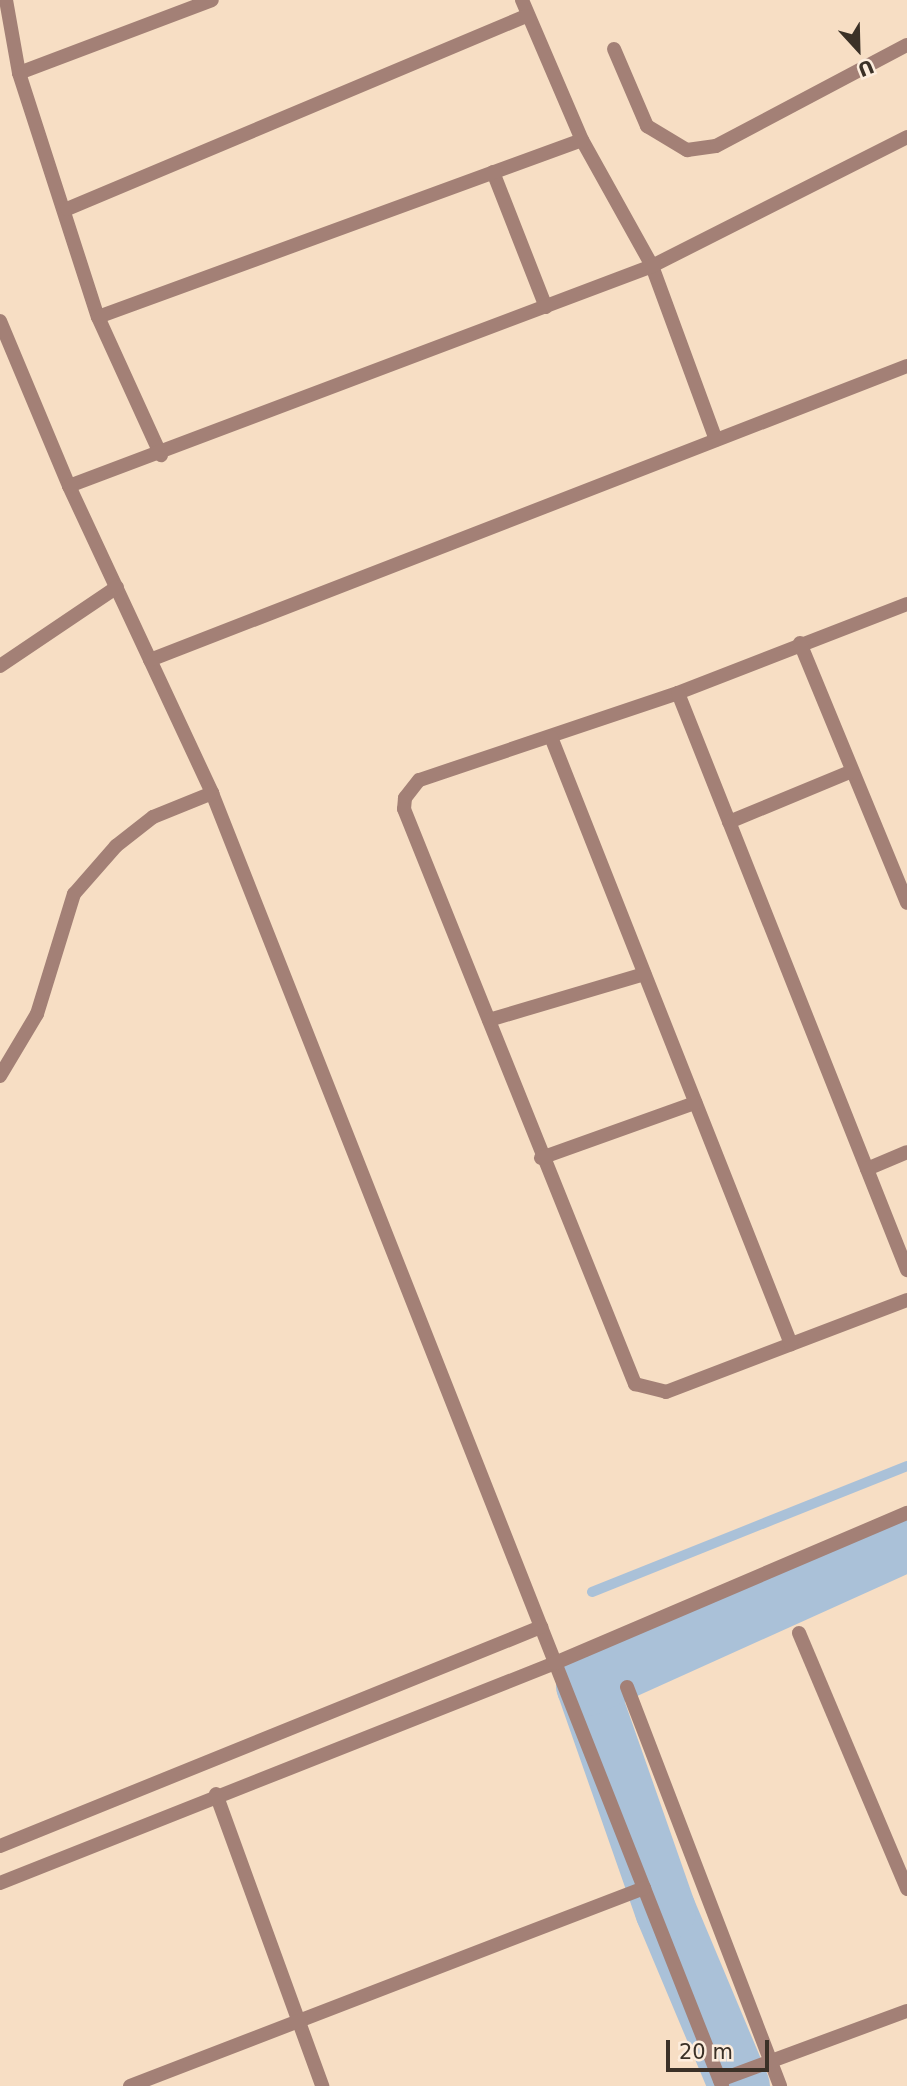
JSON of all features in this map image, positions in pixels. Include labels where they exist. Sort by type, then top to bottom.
[{"type":"street","points":[[6,0],[19,74],[67,209],[98,317],[161,455]]},
{"type":"street","points":[[19,74],[212,0]]},
{"type":"street","points":[[522,0],[526,16],[582,140],[652,266],[716,440]]},
{"type":"street","points":[[67,209],[526,16]]},
{"type":"street","points":[[614,49],[647,126],[687,150],[716,146],[907,45]]},
{"type":"street","points":[[69,486],[161,455],[652,266],[907,137]]},
{"type":"street","points":[[98,317],[582,140]]},
{"type":"street","points":[[493,172],[546,307]]},
{"type":"street","points":[[0,321],[69,486],[212,793],[644,1888],[730,2079],[907,2011]]},
{"type":"street","points":[[149,660],[907,366]]},
{"type":"street","points":[[0,666],[117,587]]},
{"type":"street","points":[[907,604],[800,643],[678,693],[419,780],[405,798],[406,822],[489,1020],[628,1375],[643,1390],[666,1392],[907,1300]]},
{"type":"street","points":[[800,643],[907,904]]},
{"type":"street","points":[[678,693],[907,1270]]},
{"type":"street","points":[[551,737],[791,1344]]},
{"type":"street","points":[[729,822],[852,771]]},
{"type":"street","points":[[0,1076],[37,1014],[74,894],[116,846],[153,817],[212,793]]},
{"type":"street","points":[[489,1020],[644,974]]},
{"type":"street","points":[[541,1158],[695,1103]]},
{"type":"street","points":[[867,1169],[907,1152]]},
{"type":"street","points":[[0,1883],[216,1794],[555,1663],[907,1513]]},
{"type":"street","points":[[0,1846],[541,1628]]},
{"type":"street","points":[[799,1633],[907,1889]]},
{"type":"street","points":[[627,1687],[780,2086]]},
{"type":"street","points":[[216,1794],[295,2019],[322,2086]]},
{"type":"street","points":[[130,2086],[295,2019],[419,1977],[644,1888]]},
{"type":"waterway","points":[[592,1592],[907,1466]]},
{"type":"waterway","points":[[739,2086],[665,1910],[586,1685],[907,1540]]}]
